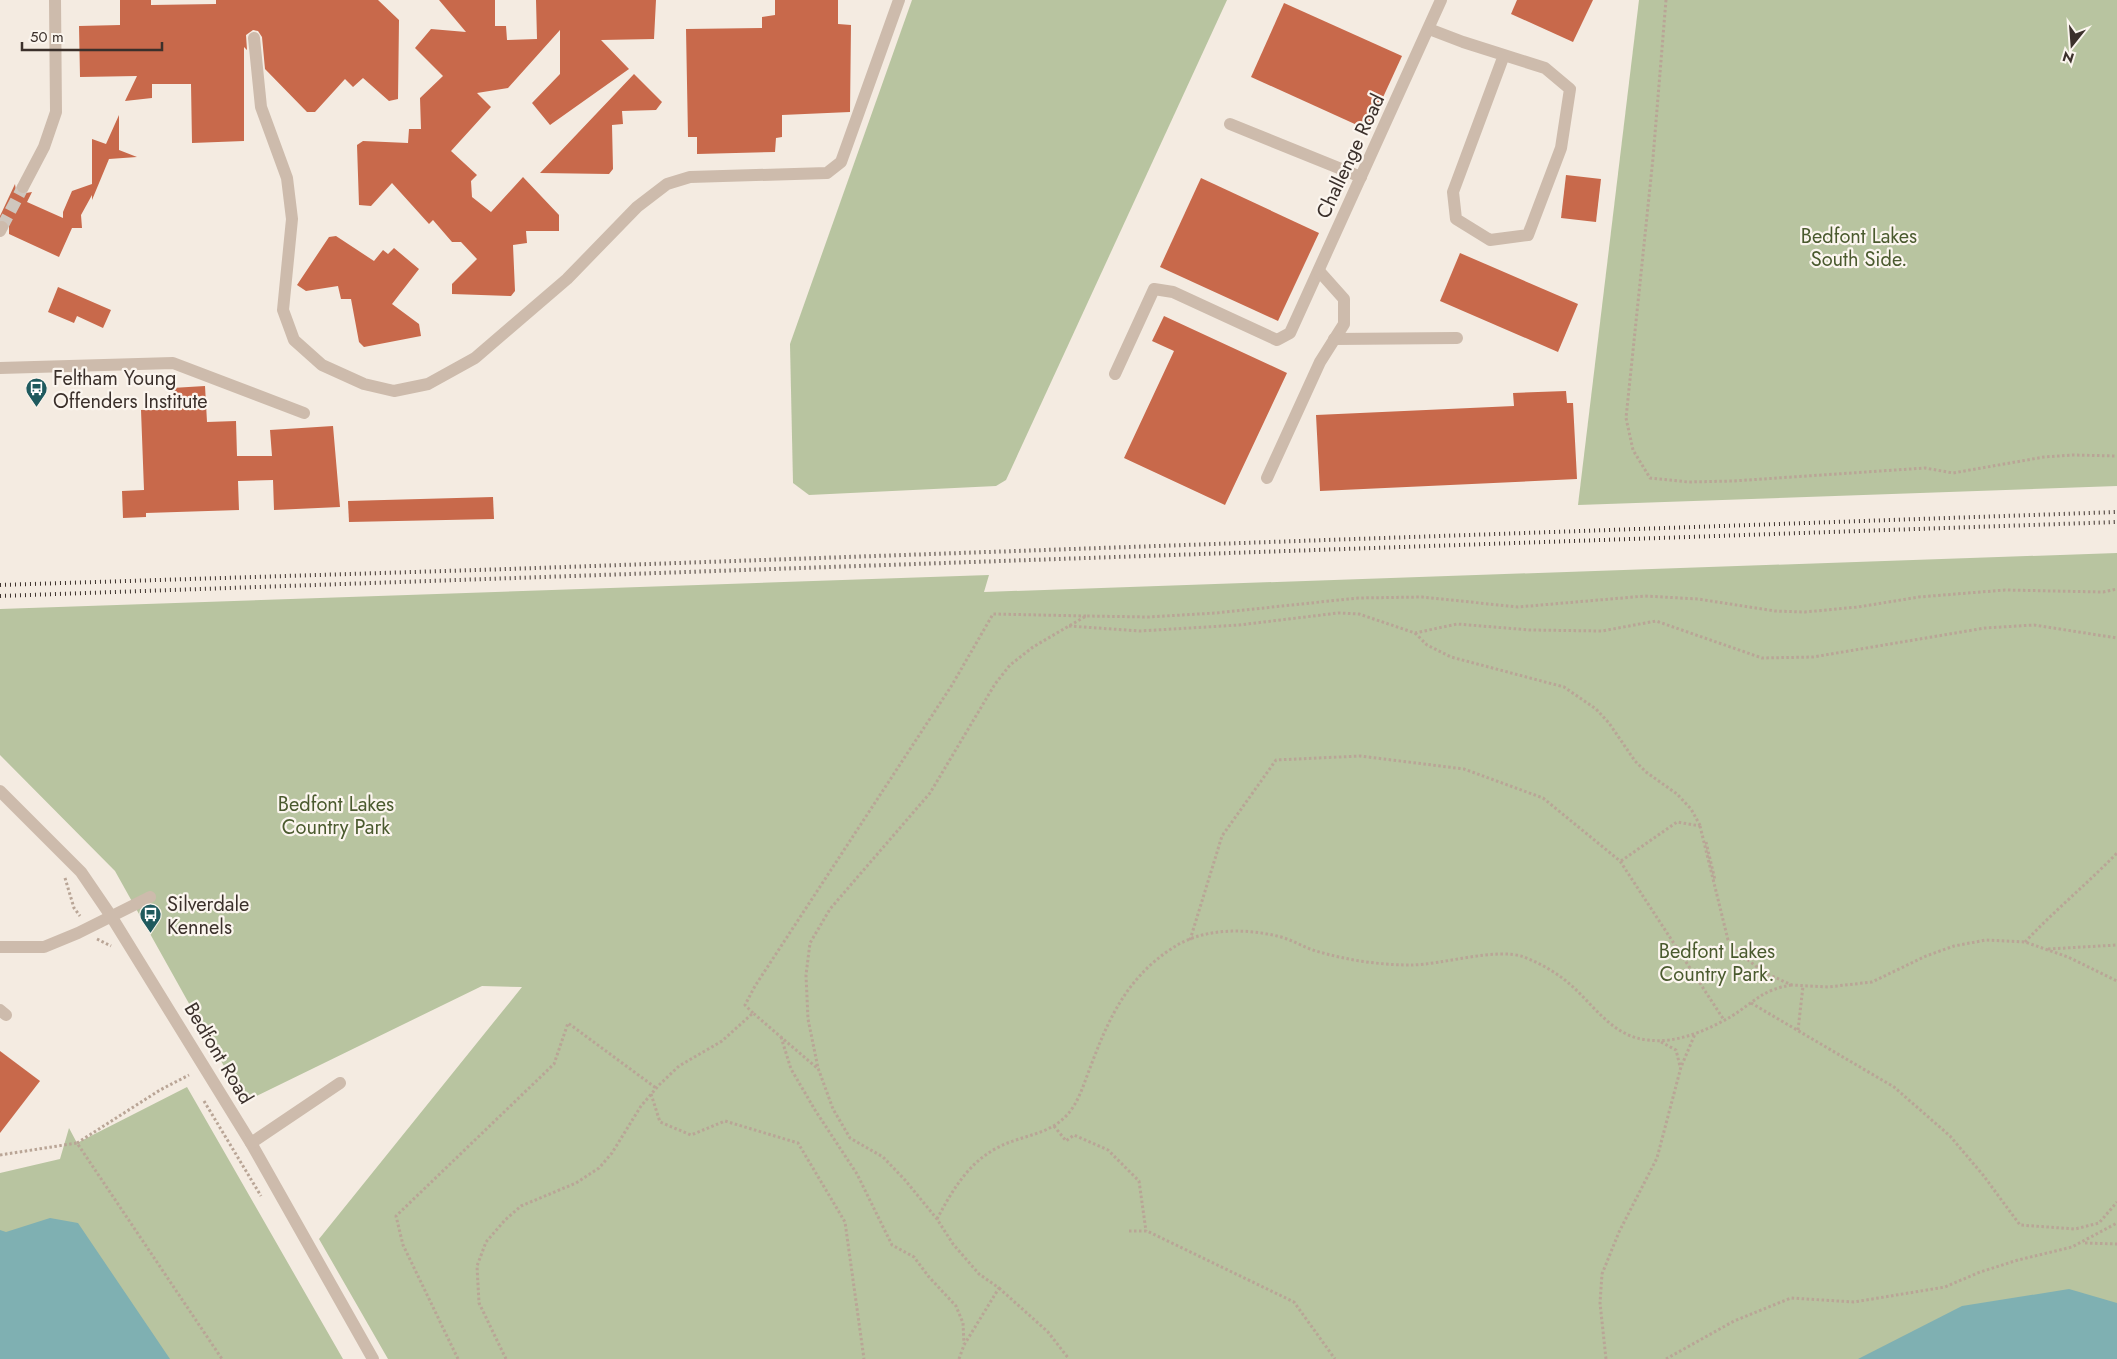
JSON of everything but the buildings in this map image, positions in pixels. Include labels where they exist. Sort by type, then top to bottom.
[{"type":"street","points":[[22,187],[44,147],[56,112],[55,0]]},
{"type":"street","points":[[254,38],[261,107],[287,178],[292,218],[283,310],[294,340],[322,365],[364,384],[394,391],[428,384],[475,358],[567,279],[637,207],[667,184],[690,177],[827,173],[841,162],[899,0]]},
{"type":"street","name":"Challenge Road","points":[[1115,374],[1154,289],[1173,292],[1276,340],[1290,333],[1441,0]]},
{"type":"street","points":[[1429,29],[1545,68],[1570,89],[1561,148],[1528,235],[1490,240],[1456,219],[1453,192],[1504,55]]},
{"type":"street","points":[[1230,124],[1361,177]]},
{"type":"street","points":[[1267,478],[1320,362],[1344,324],[1344,299],[1318,270]]},
{"type":"street","points":[[1334,339],[1458,338]]},
{"type":"street","points":[[0,368],[173,363],[304,413]]},
{"type":"street","name":"Bedfont Road","points":[[0,791],[81,872],[111,916],[251,1143],[373,1359]]},
{"type":"street","points":[[0,947],[44,947],[88,928],[150,897]]},
{"type":"street","points":[[251,1143],[340,1083]]},
{"type":"path","points":[[1666,0],[1653,158],[1626,418],[1633,450],[1650,478],[1688,482],[1733,481],[1925,468],[1954,474],[2044,457],[2073,455],[2117,456]]},
{"type":"path","points":[[818,1068],[745,1005],[755,986],[952,685],[993,614],[1158,616],[1358,598],[1422,597],[1518,607],[1645,596],[1698,599],[1775,611],[1805,612],[1858,607],[1919,597],[1986,592],[2103,592],[2117,589]]},
{"type":"path","points":[[1069,626],[1140,631],[1239,625],[1338,613],[1359,614],[1415,634],[1426,645],[1451,657],[1564,687],[1596,709],[1609,723],[1634,760],[1646,772],[1676,794],[1691,809],[1700,826],[1713,862],[1718,898],[1700,826]]},
{"type":"path","points":[[1067,1358],[1048,1332],[999,1288],[979,1274],[953,1244],[937,1219],[906,1180],[883,1157],[850,1138],[833,1109],[818,1068],[808,1019],[806,984],[810,944],[830,910],[930,793],[996,684],[1010,665],[1033,647],[1086,616]]},
{"type":"path","points":[[1415,634],[1457,624],[1530,630],[1602,631],[1656,622],[1762,658],[1813,657],[1985,628],[2034,625],[2117,638]]},
{"type":"path","points":[[1190,940],[1222,836],[1276,760],[1360,756],[1464,769],[1543,798],[1621,862],[1724,1020]]},
{"type":"path","points":[[1621,862],[1677,822],[1700,826]]},
{"type":"path","points":[[1700,826],[1728,940],[1744,957],[1765,973],[1792,985]]},
{"type":"path","points":[[2024,942],[2052,914],[2090,882],[2117,853]]},
{"type":"path","points":[[63,875],[74,908],[98,941],[114,948]]},
{"type":"path","points":[[937,1219],[952,1191],[976,1161],[998,1147],[1054,1126],[1068,1114],[1078,1097],[1111,1015],[1123,995],[1145,971],[1172,948],[1203,935],[1237,930],[1279,937],[1315,951],[1355,960],[1397,965],[1427,965],[1495,954],[1521,956],[1548,968],[1624,1034],[1659,1041],[1676,1050],[1680,1066]]},
{"type":"path","points":[[1659,1041],[1695,1034],[1724,1020],[1773,988],[1792,985],[1828,987],[1872,982],[1926,956],[1954,946],[1986,940],[2024,942],[2068,957],[2117,981]]},
{"type":"path","points":[[2045,949],[2117,945]]},
{"type":"path","points":[[1798,1030],[1803,986]]},
{"type":"path","points":[[1751,1003],[1894,1087],[1950,1136],[1978,1169],[2020,1226],[2075,1229],[2099,1223],[2117,1202]]},
{"type":"path","points":[[506,1359],[479,1303],[477,1266],[486,1242],[504,1220],[521,1206],[576,1183],[599,1168],[612,1153],[636,1113],[656,1088],[679,1066],[722,1041],[753,1013]]},
{"type":"path","points":[[458,1359],[403,1245],[396,1216],[554,1064],[568,1023],[656,1088]]},
{"type":"path","points":[[1606,1359],[1600,1303],[1602,1274],[1619,1232],[1657,1158],[1680,1066],[1695,1034]]},
{"type":"path","points":[[781,1037],[791,1069],[857,1174],[892,1245],[914,1257],[929,1277],[956,1306],[963,1324],[964,1345]]},
{"type":"path","name":"Bedfont Road","points":[[184,1066],[194,1084]]},
{"type":"path","points":[[0,1155],[77,1143],[160,1090],[189,1075]]},
{"type":"path","name":"Bedfont Road","points":[[199,1092],[265,1202]]},
{"type":"path","points":[[651,1094],[660,1122],[691,1135],[725,1121],[798,1143],[846,1222],[864,1359]]},
{"type":"path","points":[[1054,1126],[1066,1142],[1074,1135],[1108,1150],[1139,1181],[1146,1231]]},
{"type":"path","points":[[77,1143],[222,1359]]},
{"type":"path","points":[[1666,1359],[1734,1321],[1791,1298],[1854,1302],[1945,1287],[1990,1269],[2072,1247],[2117,1223]]},
{"type":"path","points":[[1129,1231],[1146,1231],[1294,1302],[1335,1359]]},
{"type":"path","points":[[2082,1243],[2117,1244]]},
{"type":"path","points":[[959,1359],[964,1345],[999,1288]]},
{"type":"green space","points":[[912,0],[1227,0],[1006,480],[996,486],[809,495],[793,483],[790,344]]},
{"type":"green space","name":"Bedfont Lakes South Side.","points":[[1639,0],[2117,0],[2117,486],[1578,505]]},
{"type":"green space","name":"Bedfont Lakes Country Park.","points":[[2117,553],[2117,1359],[388,1359],[319,1239],[522,987],[482,986],[244,1102],[115,871],[0,755],[0,609],[989,575],[984,592]]},
{"type":"green space","points":[[187,1087],[343,1359],[0,1359],[0,1173],[60,1159],[69,1128],[77,1143]]},
{"type":"water","points":[[50,1218],[78,1223],[170,1359],[0,1359],[0,1230],[6,1232]]},
{"type":"water","points":[[2069,1289],[2117,1303],[2117,1359],[1858,1359],[1962,1306]]},
{"type":"tunnel","points":[[2,227],[23,187]]},
{"type":"railway","points":[[0,585],[508,569],[2117,512]]},
{"type":"railway","points":[[0,596],[2117,522]]},
{"type":"place","name":"Feltham Young Offenders Institute","points":[[37,408]]},
{"type":"place","name":"Silverdale Kennels","points":[[151,934]]},
{"type":"park label","name":"Bedfont Lakes Country Park","points":[[336,816]]}]
